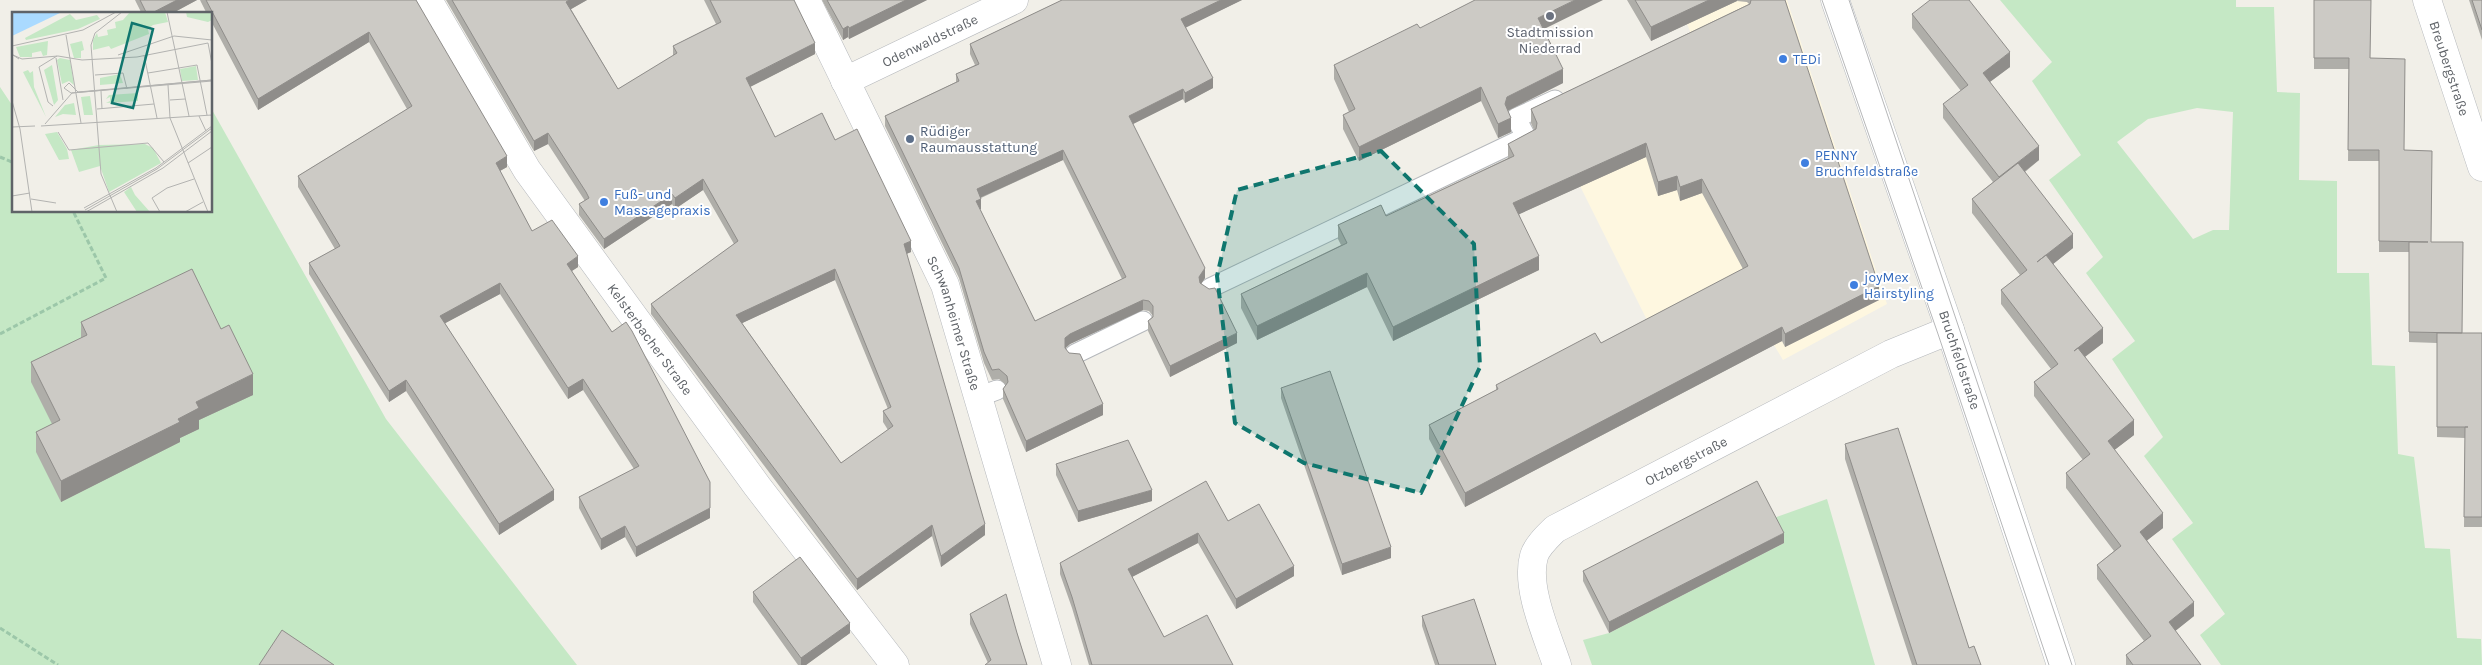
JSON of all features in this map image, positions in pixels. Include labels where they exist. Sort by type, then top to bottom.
[{"type":"street","name":"Kelsterbacher Straße","points":[[428,0],[526,170],[757,486],[895,665]]},
{"type":"street","name":"Schwanheimer Straße","points":[[806,0],[945,285],[987,394],[1057,665]]},
{"type":"street","name":"Odenwaldstraße","points":[[845,81],[1014,0]]},
{"type":"street","name":"Bruchfeldstraße","points":[[1835,0],[1950,330],[2061,665]]},
{"type":"street","name":"Breubergstraße","points":[[2427,0],[2482,167]]},
{"type":"street","name":"Otzbergstraße","points":[[1557,665],[1537,602],[1532,571],[1534,555],[1555,529],[1891,354],[1950,330]]},
{"type":"lane","points":[[1210,288],[1526,137],[1516,118],[1568,94]]},
{"type":"lane","points":[[1075,354],[1143,321]]},
{"type":"path","points":[[0,157],[12,162]]},
{"type":"path","points":[[0,334],[106,278],[73,212]]},
{"type":"path","points":[[0,628],[58,665]]},
{"type":"highlighted area","points":[[1381,151],[1474,244],[1480,367],[1421,493],[1304,463],[1235,423],[1217,276],[1237,190]]},
{"type":"shaded area","points":[[1678,0],[1787,0],[1887,304],[1783,360],[1733,278],[1649,324],[1540,106],[1691,34]]},
{"type":"green space","points":[[2000,0],[2236,0],[2236,7],[2274,7],[2277,92],[2300,93],[2299,180],[2337,181],[2337,273],[2369,273],[2372,365],[2395,366],[2398,454],[2414,457],[2425,548],[2450,549],[2457,638],[2481,639],[2482,665],[2221,665],[2200,635],[2225,614],[2172,539],[2193,523],[2144,456],[2163,437],[2112,359],[2135,341],[2086,273],[2103,257],[2049,180],[2081,155],[2032,81],[2052,62]],"holes":[[[2197,108],[2233,112],[2229,230],[2213,230],[2193,239],[2117,142],[2148,119]]]},
{"type":"green space","points":[[0,87],[12,105],[12,212],[212,212],[212,110],[386,419],[577,665],[0,665]]},
{"type":"green space","points":[[1827,499],[1875,665],[1592,665],[1583,640],[1609,633],[1784,543],[1771,519]]},
{"type":"building","points":[[140,0],[177,0],[154,12],[146,12]]},
{"type":"building","points":[[206,0],[416,0],[507,156],[496,163],[532,231],[552,220],[578,256],[567,264],[612,332],[626,322],[632,331],[710,482],[710,508],[636,547],[625,526],[601,539],[579,497],[639,466],[583,379],[568,388],[500,283],[440,316],[554,490],[499,524],[406,380],[389,391],[309,263],[340,246],[298,176],[412,106],[369,32],[258,99]]},
{"type":"building","points":[[452,0],[569,0],[566,2],[618,89],[677,53],[673,46],[721,22],[710,0],[794,0],[815,43],[746,78],[775,137],[822,113],[835,140],[857,129],[911,241],[904,244],[985,524],[941,556],[932,525],[857,579],[651,304],[738,241],[703,179],[675,198],[672,194],[604,239],[579,204],[589,198],[586,192],[548,133],[534,141]],"holes":[[[835,269],[891,407],[883,411],[893,426],[841,463],[736,315]]]},
{"type":"building","points":[[827,0],[906,0],[849,28],[848,26],[843,29]]},
{"type":"building","points":[[1062,0],[1221,0],[1181,19],[1213,78],[1185,93],[1183,89],[1129,116],[1205,268],[1199,277],[1200,283],[1209,289],[1215,288],[1237,333],[1170,366],[1148,321],[1153,317],[1153,306],[1149,301],[1143,300],[1070,334],[1065,338],[1065,348],[1069,353],[1080,354],[1103,404],[1026,441],[1003,389],[1008,382],[1007,376],[999,369],[992,370],[984,352],[959,268],[885,116],[959,81],[956,74],[979,64],[970,44]],"holes":[[[1063,150],[1126,277],[1035,321],[976,201],[981,199],[977,189]]]},
{"type":"building","points":[[1475,0],[1575,0],[1538,18],[1563,69],[1507,97],[1505,104],[1511,118],[1498,124],[1481,87],[1359,147],[1343,115],[1355,109],[1334,65],[1417,24],[1420,28]]},
{"type":"building","points":[[1635,0],[1709,0],[1651,27]]},
{"type":"building","points":[[1751,0],[1785,0],[1879,286],[1785,334],[1782,327],[1465,493],[1429,425],[1498,389],[1496,385],[1595,333],[1601,343],[1748,266],[1702,179],[1680,187],[1677,176],[1658,182],[1646,143],[1513,203],[1539,256],[1393,327],[1367,273],[1257,326],[1241,294],[1347,243],[1338,225],[1381,205],[1386,216],[1514,156],[1508,144],[1536,129],[1537,123],[1531,109],[1750,4]]},
{"type":"building","points":[[1930,0],[1969,0],[2010,52],[1983,73],[2039,146],[1999,177],[1943,104],[1968,85],[1912,14]]},
{"type":"building","points":[[2314,0],[2371,0],[2370,58],[2405,59],[2404,150],[2432,151],[2431,242],[2463,242],[2462,333],[2409,332],[2409,242],[2428,242],[2379,241],[2379,150],[2348,150],[2349,58],[2314,58]]},
{"type":"building","points":[[2472,0],[2482,0],[2482,30]]},
{"type":"building","points":[[2018,163],[2073,234],[2046,255],[2103,328],[2074,351],[2078,348],[2134,420],[2108,441],[2163,513],[2140,532],[2194,602],[2169,622],[2201,665],[2133,665],[2126,655],[2151,636],[2097,565],[2121,546],[2066,473],[2090,454],[2034,382],[2058,364],[2001,290],[2027,270],[1972,199]]},
{"type":"building","points":[[192,269],[221,329],[229,325],[253,374],[196,402],[199,408],[178,419],[180,422],[61,481],[36,432],[60,420],[31,362],[87,335],[81,322]]},
{"type":"building","points":[[2437,333],[2482,333],[2482,517],[2464,517],[2465,427],[2437,427]]},
{"type":"building","points":[[1330,371],[1391,547],[1342,564],[1281,388]]},
{"type":"building","points":[[1898,428],[1969,648],[1974,646],[1981,665],[1917,665],[1845,444]]},
{"type":"building","points":[[1128,440],[1152,490],[1078,511],[1056,464]]},
{"type":"building","points":[[1206,481],[1228,521],[1259,504],[1294,566],[1236,599],[1198,533],[1128,569],[1164,637],[1207,615],[1233,665],[1092,665],[1060,563]]},
{"type":"building","points":[[1757,481],[1784,533],[1609,622],[1583,571]]},
{"type":"building","points":[[800,557],[850,623],[801,658],[753,592]]},
{"type":"building","points":[[1006,594],[1027,665],[985,665],[991,660],[970,614]]},
{"type":"building","points":[[1474,599],[1496,665],[1439,665],[1422,616]]},
{"type":"building","points":[[282,630],[334,665],[259,665]]},
{"type":"tram line","points":[[1822,0],[1938,334],[2049,665]]},
{"type":"tram line","points":[[1849,0],[2072,665]]},
{"type":"place","name":"Stadtmission Niederrad","points":[[1550,16]]},
{"type":"place","name":"TEDi","points":[[1783,59]]},
{"type":"place","name":"Rüdiger Raumausstattung","points":[[910,139]]},
{"type":"place","name":"PENNY Bruchfeldstraße","points":[[1805,163]]},
{"type":"place","name":"Fuß- und Massagepraxis","points":[[604,202]]},
{"type":"place","name":"joyMex Hairstyling","points":[[1854,285]]}]
